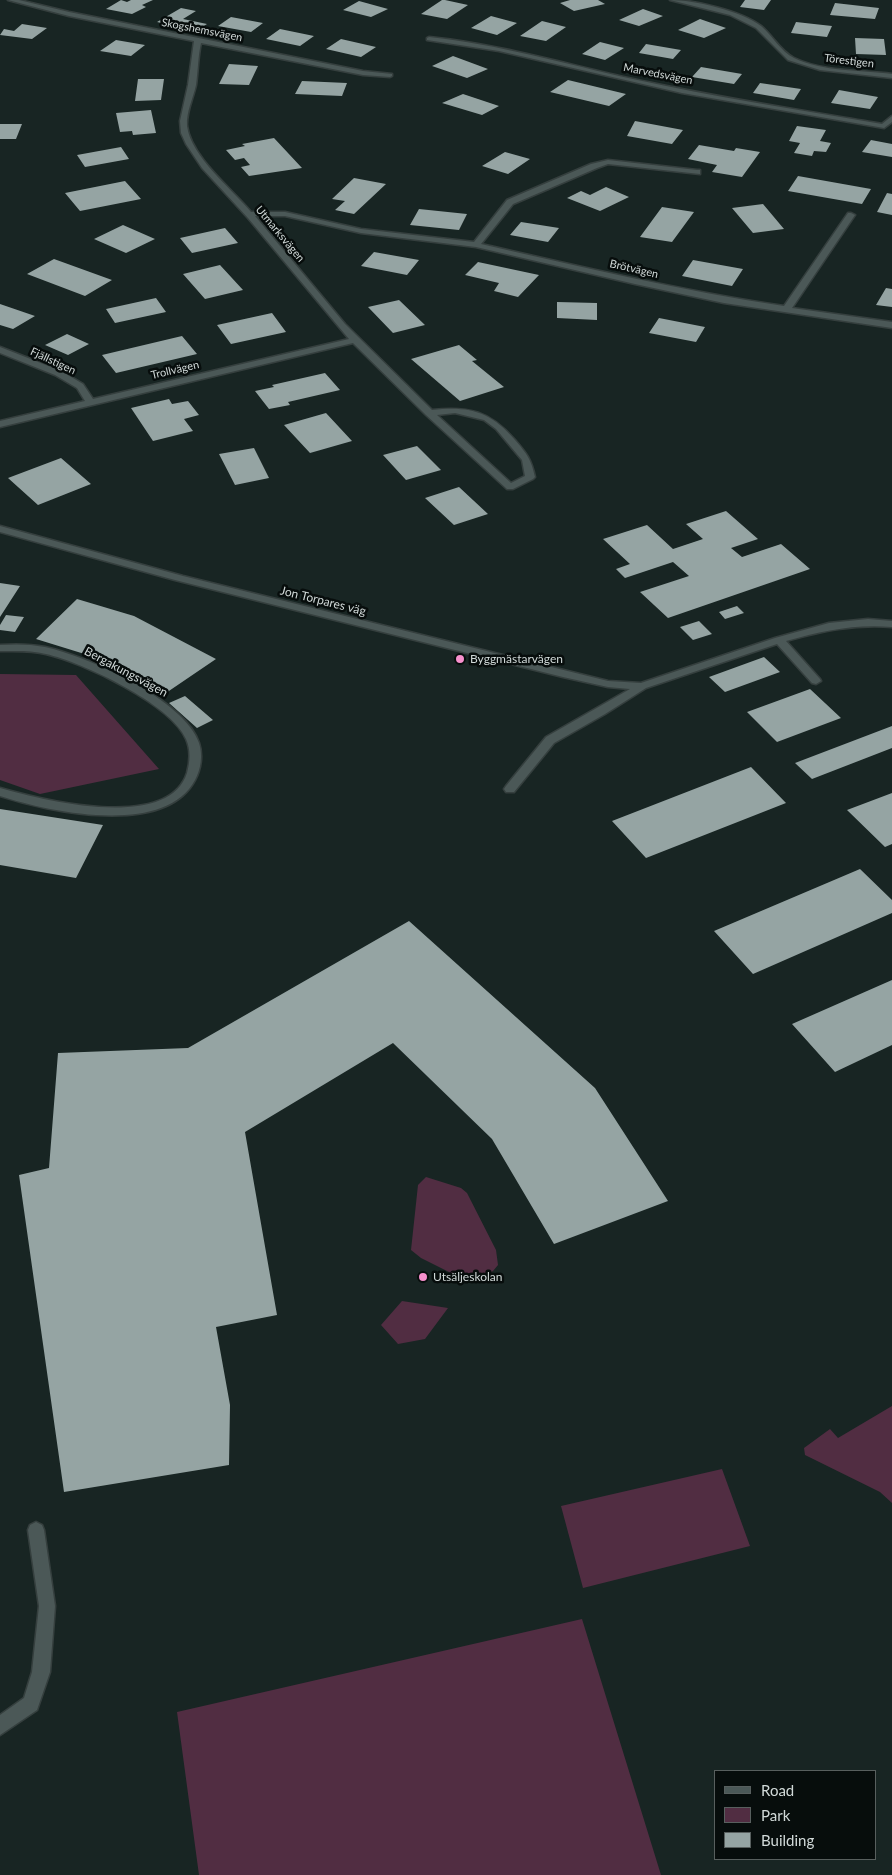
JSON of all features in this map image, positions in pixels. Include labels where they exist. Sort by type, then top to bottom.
[{"type":"street","name":"Skogshemsvägen","points":[[11,0],[363,73],[390,75]]},
{"type":"street","name":"Törestigen","points":[[673,0],[732,14],[758,28],[790,59],[820,68],[892,76]]},
{"type":"street","name":"Marvedsvägen","points":[[429,39],[457,41],[733,101],[888,126],[892,118]]},
{"type":"street","name":"Utmarksvägen","points":[[198,40],[194,57],[192,85],[183,116],[185,132],[191,145],[217,179],[250,214],[355,340],[429,414],[510,487],[530,476],[526,460],[499,427],[487,418],[455,410],[429,414]]},
{"type":"street","points":[[476,245],[510,202],[594,166],[608,162],[697,172]]},
{"type":"street","name":"Brötvägen","points":[[250,214],[285,214],[361,231],[476,245],[653,286],[724,300],[892,326]]},
{"type":"street","points":[[787,309],[851,215]]},
{"type":"street","name":"Trollvägen","points":[[0,424],[90,401],[355,340]]},
{"type":"street","name":"Fjällstigen","points":[[0,350],[58,373],[80,386],[90,401]]},
{"type":"street","name":"Jon Torpares väg","points":[[0,529],[179,578],[563,674],[608,684],[642,686]]},
{"type":"street","points":[[510,789],[550,740],[601,712],[642,686],[778,640],[829,626],[868,622],[892,624]]},
{"type":"street","points":[[778,640],[816,681]]},
{"type":"street","name":"Bergakungsvägen","points":[[0,648],[29,647],[55,652],[139,692],[166,709],[186,730],[194,745],[196,762],[190,782],[174,798],[158,806],[132,810],[50,805],[0,792]]},
{"type":"street","points":[[0,1726],[31,1704],[41,1672],[47,1606],[36,1530]]},
{"type":"green space","points":[[0,674],[76,675],[159,769],[40,794],[0,780]]},
{"type":"green space","points":[[426,1177],[461,1188],[467,1193],[496,1250],[498,1265],[493,1271],[471,1283],[421,1258],[411,1250],[418,1185]]},
{"type":"green space","points":[[402,1301],[448,1308],[425,1339],[398,1344],[381,1325]]},
{"type":"green space","points":[[892,1406],[892,1503],[880,1492],[805,1455],[804,1448],[830,1429],[838,1438]]},
{"type":"green space","points":[[722,1469],[750,1546],[583,1588],[561,1506]]},
{"type":"green space","points":[[582,1619],[661,1875],[199,1875],[177,1712]]},
{"type":"building","points":[[121,0],[127,2],[131,0],[153,0],[142,5],[146,7],[132,14],[106,9]]},
{"type":"building","points":[[442,0],[468,5],[447,19],[421,14]]},
{"type":"building","points":[[570,0],[598,0],[605,4],[574,11],[560,3]]},
{"type":"building","points":[[745,0],[771,0],[764,10],[740,7]]},
{"type":"building","points":[[359,1],[388,9],[371,17],[343,10]]},
{"type":"building","points":[[835,3],[879,8],[875,19],[830,15]]},
{"type":"building","points":[[181,8],[196,11],[183,19],[207,24],[196,31],[157,22]]},
{"type":"building","points":[[643,9],[663,16],[639,26],[619,20]]},
{"type":"building","points":[[491,16],[517,23],[497,35],[471,28]]},
{"type":"building","points":[[231,17],[263,23],[251,32],[218,26]]},
{"type":"building","points":[[700,19],[726,28],[704,38],[678,30]]},
{"type":"building","points":[[542,21],[566,27],[546,41],[520,36]]},
{"type":"building","points":[[796,22],[832,26],[827,37],[791,33]]},
{"type":"building","points":[[22,24],[47,28],[32,39],[0,35],[4,29],[14,31]]},
{"type":"building","points":[[280,29],[314,36],[300,46],[266,39]]},
{"type":"building","points":[[855,38],[884,39],[886,55],[856,54]]},
{"type":"building","points":[[341,39],[376,47],[361,57],[326,49]]},
{"type":"building","points":[[116,40],[145,45],[131,56],[100,51]]},
{"type":"building","points":[[600,42],[624,48],[605,60],[582,54]]},
{"type":"building","points":[[646,44],[681,50],[673,59],[639,53]]},
{"type":"building","points":[[453,56],[488,69],[467,78],[432,66]]},
{"type":"building","points":[[229,64],[258,66],[249,85],[219,84]]},
{"type":"building","points":[[701,67],[742,74],[734,84],[692,77]]},
{"type":"building","points":[[138,79],[164,79],[161,100],[135,101]]},
{"type":"building","points":[[568,80],[626,94],[609,106],[550,92]]},
{"type":"building","points":[[302,81],[347,83],[342,96],[295,94]]},
{"type":"building","points":[[760,83],[801,89],[794,100],[753,93]]},
{"type":"building","points":[[839,90],[878,97],[870,109],[831,103]]},
{"type":"building","points":[[463,94],[499,106],[482,115],[442,103]]},
{"type":"building","points":[[151,110],[156,133],[133,135],[132,131],[120,132],[116,113]]},
{"type":"building","points":[[635,121],[683,130],[672,144],[627,136]]},
{"type":"building","points":[[0,124],[22,124],[16,139],[0,139]]},
{"type":"building","points":[[797,126],[826,130],[820,141],[831,143],[826,152],[814,151],[812,156],[794,153],[800,143],[789,141]]},
{"type":"building","points":[[274,138],[302,168],[249,176],[241,167],[250,165],[244,158],[235,160],[226,150],[245,146],[242,144]]},
{"type":"building","points":[[871,140],[892,144],[892,157],[862,152]]},
{"type":"building","points":[[699,145],[734,151],[736,148],[760,152],[742,177],[712,172],[717,165],[688,159]]},
{"type":"building","points":[[121,147],[129,159],[85,167],[77,155]]},
{"type":"building","points":[[505,152],[530,159],[508,174],[482,166]]},
{"type":"building","points":[[798,176],[871,189],[862,204],[788,191]]},
{"type":"building","points":[[354,178],[386,184],[354,214],[335,210],[345,201],[332,199]]},
{"type":"building","points":[[125,181],[141,199],[80,211],[65,193]]},
{"type":"building","points":[[606,187],[629,197],[600,211],[567,198],[581,191],[590,195]]},
{"type":"building","points":[[887,193],[892,194],[892,215],[877,212]]},
{"type":"building","points":[[763,204],[784,229],[753,233],[732,208]]},
{"type":"building","points":[[662,207],[694,212],[672,242],[640,237]]},
{"type":"building","points":[[419,209],[467,214],[459,230],[410,225]]},
{"type":"building","points":[[521,222],[559,228],[548,242],[510,235]]},
{"type":"building","points":[[123,225],[155,239],[126,253],[94,239]]},
{"type":"building","points":[[225,228],[238,243],[192,253],[180,238]]},
{"type":"building","points":[[374,252],[419,260],[407,275],[361,266]]},
{"type":"building","points":[[54,259],[112,280],[85,296],[27,274]]},
{"type":"building","points":[[693,260],[743,269],[732,286],[682,276]]},
{"type":"building","points":[[478,262],[539,275],[518,297],[494,291],[499,283],[465,275]]},
{"type":"building","points":[[220,265],[243,290],[205,299],[183,274]]},
{"type":"building","points":[[886,288],[892,289],[892,307],[876,305]]},
{"type":"building","points":[[156,298],[166,312],[115,323],[106,309]]},
{"type":"building","points":[[399,300],[425,325],[393,333],[368,307]]},
{"type":"building","points":[[557,302],[597,303],[597,320],[557,318]]},
{"type":"building","points":[[0,304],[35,316],[13,329],[0,325]]},
{"type":"building","points":[[272,313],[286,332],[231,344],[217,325]]},
{"type":"building","points":[[659,318],[705,327],[696,342],[649,333]]},
{"type":"building","points":[[67,334],[89,344],[68,355],[45,345]]},
{"type":"building","points":[[182,336],[197,354],[116,373],[102,355]]},
{"type":"building","points":[[459,345],[477,360],[472,361],[504,387],[460,401],[411,359]]},
{"type":"building","points":[[325,373],[340,390],[288,402],[290,405],[269,409],[255,391],[274,387],[272,385]]},
{"type":"building","points":[[169,399],[172,404],[188,401],[199,415],[184,419],[193,431],[153,441],[131,408]]},
{"type":"building","points":[[326,413],[352,441],[310,453],[284,425]]},
{"type":"building","points":[[417,446],[441,470],[406,480],[383,455]]},
{"type":"building","points":[[254,448],[269,478],[235,485],[219,454]]},
{"type":"building","points":[[61,458],[91,484],[38,505],[8,478]]},
{"type":"building","points":[[459,487],[488,514],[454,525],[425,498]]},
{"type":"building","points":[[726,511],[758,539],[731,548],[742,557],[781,544],[810,569],[668,618],[640,592],[689,576],[673,562],[625,578],[616,569],[630,564],[603,539],[647,525],[673,549],[703,539],[686,524]]},
{"type":"building","points":[[0,583],[20,586],[0,617]]},
{"type":"building","points":[[77,599],[134,616],[216,659],[163,695],[91,656],[36,639]]},
{"type":"building","points":[[737,606],[744,613],[725,619],[719,612]]},
{"type":"building","points":[[6,615],[24,617],[15,632],[0,630],[0,625]]},
{"type":"building","points":[[699,621],[712,634],[693,640],[680,627]]},
{"type":"building","points":[[764,657],[780,672],[725,692],[709,677]]},
{"type":"building","points":[[810,689],[841,718],[777,742],[747,712]]},
{"type":"building","points":[[185,696],[213,720],[197,728],[169,703]]},
{"type":"building","points":[[892,726],[892,748],[812,779],[795,763]]},
{"type":"building","points":[[751,767],[786,803],[646,858],[612,821]]},
{"type":"building","points":[[892,793],[892,844],[885,847],[847,810]]},
{"type":"building","points":[[0,809],[103,825],[76,878],[0,865]]},
{"type":"building","points":[[860,869],[892,900],[892,913],[753,974],[714,931]]},
{"type":"building","points":[[409,921],[595,1088],[668,1201],[554,1244],[492,1139],[393,1043],[245,1132],[277,1315],[216,1327],[230,1405],[229,1465],[64,1492],[19,1175],[49,1168],[58,1053],[188,1048]]},
{"type":"building","points":[[892,980],[892,1045],[835,1072],[792,1024]]},
{"type":"place","name":"Byggmästarvägen","points":[[460,659]]},
{"type":"place","name":"Utsäljeskolan","points":[[423,1277]]}]
